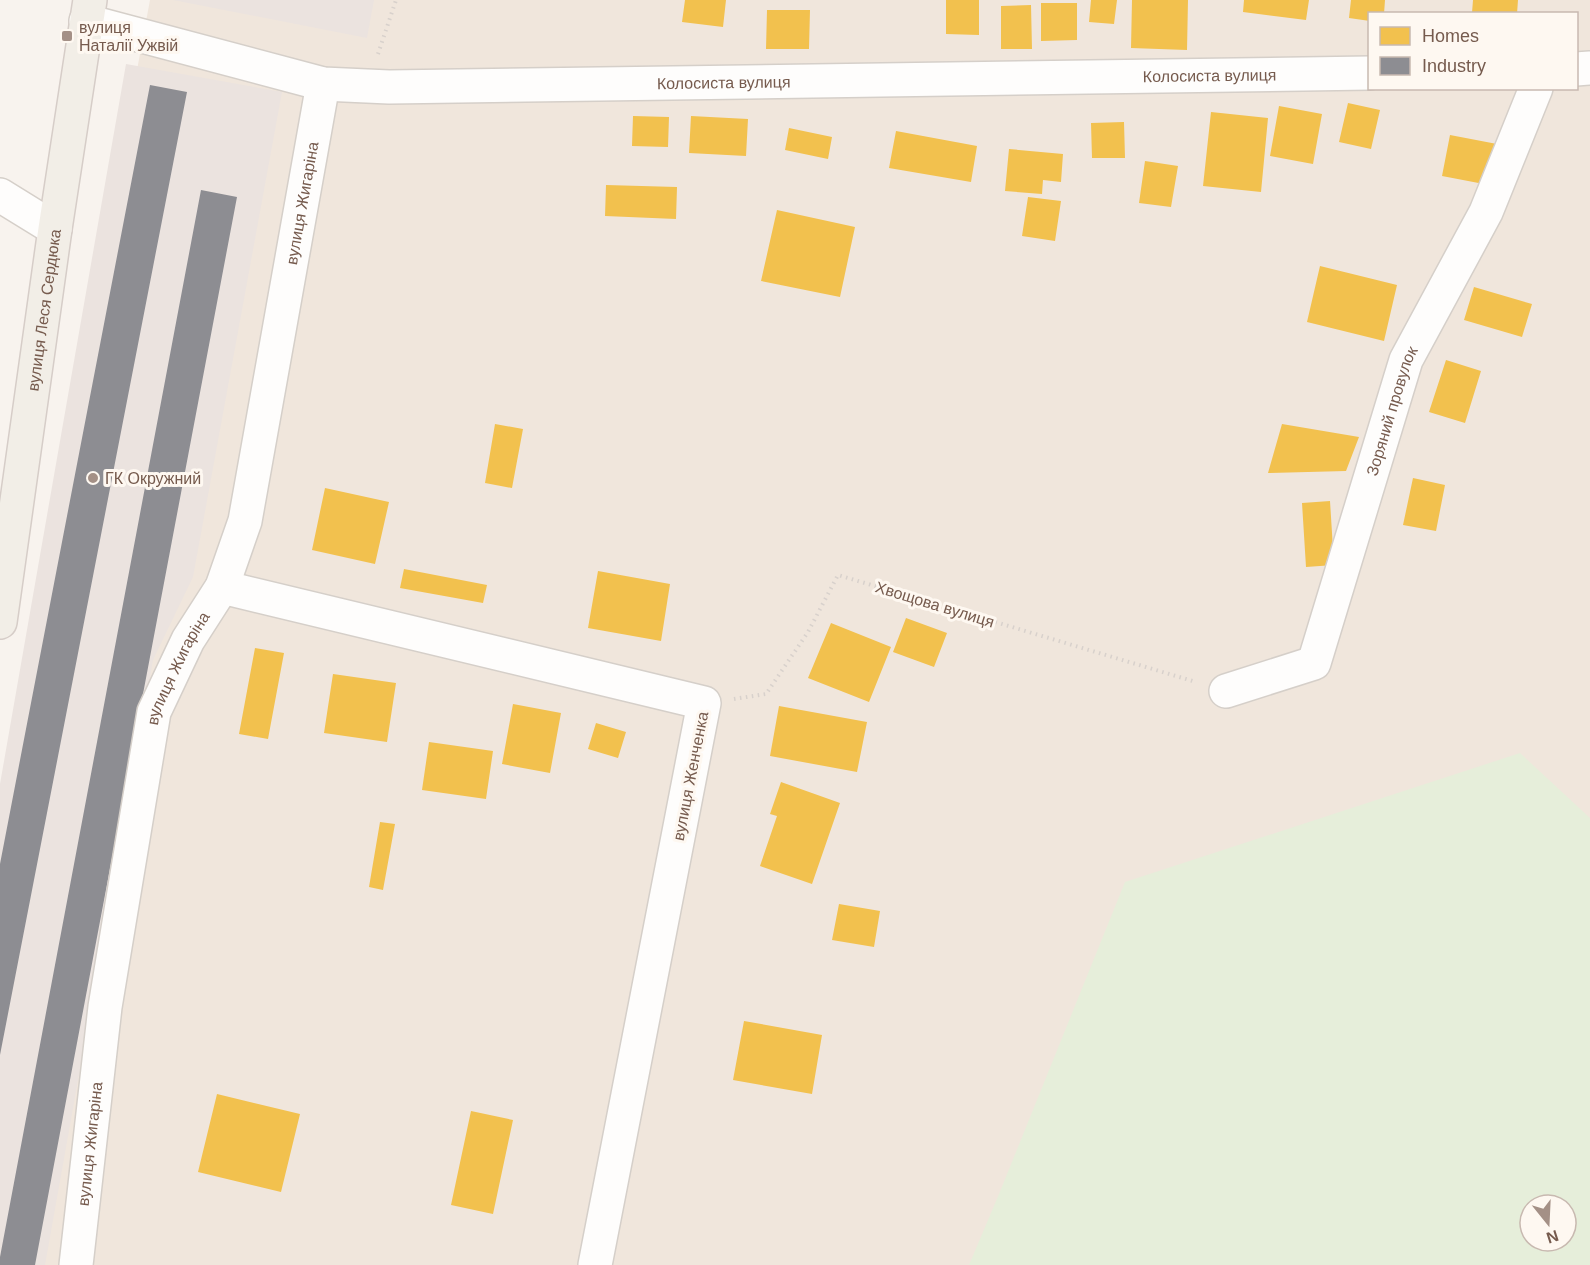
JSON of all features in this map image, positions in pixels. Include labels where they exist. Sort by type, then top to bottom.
[{"type":"main road","name":"вулиця Леся Сердюка","points":[[0,622],[88,10]]},
{"type":"street","name":"Колосиста вулиця","points":[[88,10],[323,84],[367,86],[1368,73]]},
{"type":"street","name":"вулиця Жигаріна","points":[[76,1265],[105,1007],[154,712],[188,640],[222,586],[245,521],[323,84]]},
{"type":"street","name":"Зоряний провулок","points":[[1226,692],[1314,663],[1406,360],[1486,212],[1535,90]]},
{"type":"street","points":[[0,195],[55,229]]},
{"type":"street","name":"вулиця Женченка","points":[[222,586],[704,703],[595,1265]]},
{"type":"path","points":[[367,86],[396,0]]},
{"type":"path","name":"Хвощова вулиця","points":[[704,703],[766,694],[808,632],[838,575],[1226,692]]},
{"type":"shaded area","points":[[150,0],[1590,0],[1590,1265],[0,1265],[0,807]]},
{"type":"shaded area","points":[[173,0],[374,0],[367,38]]},
{"type":"shaded area","points":[[126,64],[282,92],[193,577],[153,660],[45,1265],[0,1265],[0,784]]},
{"type":"green space","points":[[1520,753],[1590,818],[1590,1265],[969,1265],[1125,882]]},
{"type":"building: Homes","points":[[685,0],[726,0],[723,27],[682,22]]},
{"type":"building: Homes","points":[[946,0],[979,0],[979,35],[946,34]]},
{"type":"building: Homes","points":[[1091,0],[1117,0],[1114,24],[1089,22]]},
{"type":"building: Homes","points":[[1132,0],[1188,0],[1187,50],[1131,48]]},
{"type":"building: Homes","points":[[1244,0],[1309,0],[1306,20],[1243,12]]},
{"type":"building: Homes","points":[[1351,0],[1385,0],[1384,12],[1368,12],[1368,21],[1349,18]]},
{"type":"building: Homes","points":[[1473,0],[1518,0],[1517,12],[1472,12]]},
{"type":"building: Homes","points":[[1041,3],[1077,3],[1077,40],[1041,41]]},
{"type":"building: Homes","points":[[1031,5],[1032,49],[1001,49],[1001,6]]},
{"type":"building: Homes","points":[[767,10],[810,10],[809,49],[766,49]]},
{"type":"building: Homes","points":[[1348,103],[1380,110],[1371,149],[1339,142]]},
{"type":"building: Homes","points":[[1279,106],[1322,114],[1313,164],[1270,156]]},
{"type":"building: Homes","points":[[1211,112],[1268,118],[1261,192],[1203,186]]},
{"type":"building: Homes","points":[[633,116],[669,117],[668,147],[632,146]]},
{"type":"building: Homes","points":[[691,116],[748,119],[746,156],[689,153]]},
{"type":"building: Homes","points":[[1124,122],[1125,158],[1092,158],[1091,123]]},
{"type":"building: Homes","points":[[789,128],[832,137],[828,159],[785,150]]},
{"type":"building: Homes","points":[[896,131],[977,146],[971,182],[889,168]]},
{"type":"building: Homes","points":[[1450,135],[1497,144],[1489,185],[1442,176]]},
{"type":"building: Homes","points":[[1009,149],[1063,154],[1061,182],[1043,180],[1042,194],[1005,191]]},
{"type":"building: Homes","points":[[1145,161],[1178,166],[1171,207],[1139,203]]},
{"type":"building: Homes","points":[[606,185],[677,187],[676,219],[605,216]]},
{"type":"building: Homes","points":[[1028,197],[1061,201],[1055,241],[1022,236]]},
{"type":"building: Homes","points":[[777,210],[855,227],[840,297],[761,281]]},
{"type":"building: Homes","points":[[1320,266],[1397,285],[1384,341],[1307,322]]},
{"type":"building: Homes","points":[[1474,287],[1532,304],[1522,337],[1464,320]]},
{"type":"building: Homes","points":[[1446,360],[1481,371],[1465,423],[1429,412]]},
{"type":"building: Homes","points":[[495,424],[523,429],[512,488],[485,483]]},
{"type":"building: Homes","points":[[1282,424],[1359,437],[1346,471],[1268,473]]},
{"type":"building: Homes","points":[[1413,478],[1445,485],[1436,531],[1403,525]]},
{"type":"building: Homes","points":[[325,488],[389,502],[375,564],[312,550]]},
{"type":"building: Homes","points":[[1330,501],[1334,565],[1306,567],[1302,503]]},
{"type":"building: Homes","points":[[404,569],[487,585],[483,603],[400,588]]},
{"type":"building: Homes","points":[[598,571],[670,584],[661,641],[588,628]]},
{"type":"building: Homes","points":[[906,618],[947,633],[934,667],[893,652]]},
{"type":"building: Homes","points":[[831,623],[891,647],[869,702],[808,678]]},
{"type":"building: Homes","points":[[255,648],[284,653],[268,739],[239,734]]},
{"type":"building: Homes","points":[[333,674],[396,683],[387,742],[324,733]]},
{"type":"building: Homes","points":[[513,704],[561,713],[550,773],[502,764]]},
{"type":"building: Homes","points":[[779,706],[867,722],[857,772],[770,756]]},
{"type":"building: Homes","points":[[596,723],[626,732],[618,758],[588,749]]},
{"type":"building: Homes","points":[[429,742],[493,751],[486,799],[422,790]]},
{"type":"building: Homes","points":[[781,782],[840,803],[812,884],[760,866],[777,816],[770,814]]},
{"type":"building: Homes","points":[[380,822],[395,824],[383,890],[369,887]]},
{"type":"building: Homes","points":[[839,904],[880,911],[874,947],[832,940]]},
{"type":"building: Homes","points":[[744,1021],[822,1035],[812,1094],[733,1080]]},
{"type":"building: Homes","points":[[217,1094],[300,1114],[281,1192],[198,1172]]},
{"type":"building: Homes","points":[[471,1111],[513,1120],[493,1214],[451,1205]]},
{"type":"building: Industry","name":"ГК Окружний","points":[[150,85],[187,92],[0,1055],[0,864]]},
{"type":"building: Industry","points":[[201,190],[237,197],[35,1265],[0,1265],[0,1257]]},
{"type":"place","name":"вулиця Наталії Ужвій","points":[[67,36]]},
{"type":"place","name":"ГК Окружний","points":[[93,478]]}]
